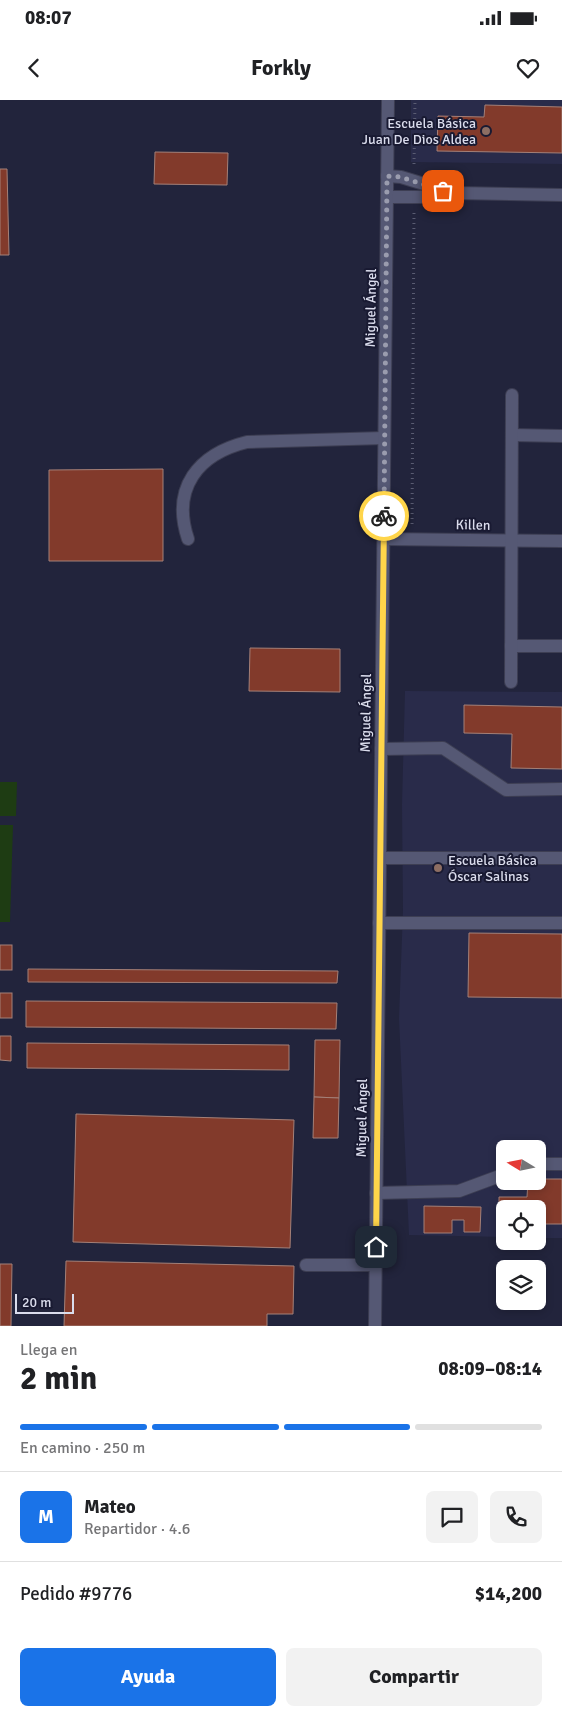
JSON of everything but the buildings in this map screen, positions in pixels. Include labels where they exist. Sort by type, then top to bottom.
[{"type":"street","name":"Miguel Ángel","points":[[375,1326],[388,100]]},
{"type":"street","points":[[387,176],[401,177],[430,187],[456,193]]},
{"type":"street","points":[[387,198],[456,193],[562,195]]},
{"type":"street","points":[[510,682],[512,395]]},
{"type":"street","points":[[512,435],[562,436]]},
{"type":"street","points":[[188,539],[182,513],[187,486],[201,466],[219,452],[248,442],[384,438]]},
{"type":"street","name":"Killen","points":[[384,539],[562,541]]},
{"type":"street","points":[[511,646],[562,646]]},
{"type":"street","points":[[381,749],[443,748],[506,790],[562,789]]},
{"type":"street","points":[[380,858],[562,858]]},
{"type":"street","points":[[379,923],[562,923]]},
{"type":"street","points":[[546,1164],[562,1164]]},
{"type":"street","points":[[376,1193],[459,1191],[496,1177]]},
{"type":"street","points":[[306,1265],[376,1265]]},
{"type":"path","points":[[414,181],[415,100]]},
{"type":"path","points":[[412,539],[414,197]]},
{"type":"shaded area","name":"Escuela Básica Juan De Dios Aldea","points":[[411,100],[562,100],[562,164],[411,162]]},
{"type":"shaded area","points":[[405,691],[562,692],[562,1238],[546,1238],[546,1200],[496,1200],[496,1237],[409,1235],[399,1018],[403,910],[402,805]]},
{"type":"green space","points":[[0,782],[17,782],[16,816],[0,816]]},
{"type":"green space","points":[[0,825],[13,825],[10,922],[0,922]]},
{"type":"way so far","points":[[384,516],[387,176],[401,177],[443,191]]},
{"type":"place","name":"Escuela Básica Juan De Dios Aldea","points":[[486,131]]},
{"type":"place","name":"Escuela Básica Óscar Salinas","points":[[438,868]]},
{"type":"route","points":[[376,1247],[384,516]]}]
